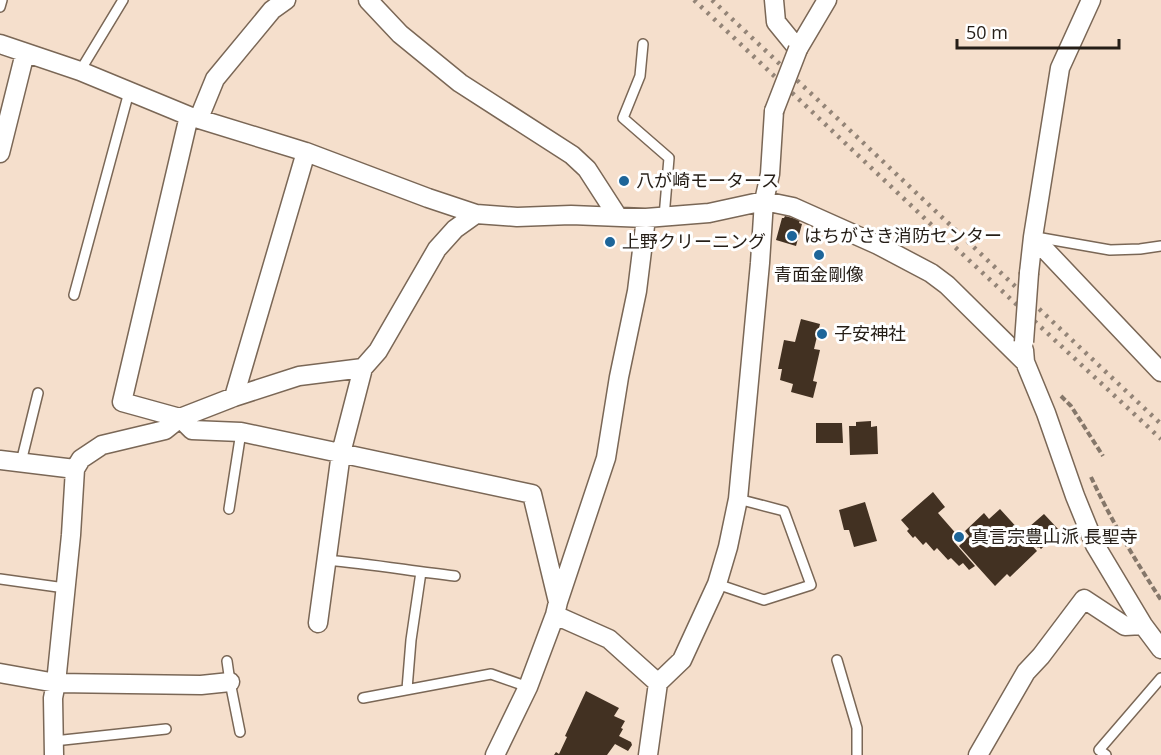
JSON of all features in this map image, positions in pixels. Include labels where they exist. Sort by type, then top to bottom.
[{"type":"street","points":[[286,0],[272,10],[215,80],[194,117],[122,402],[180,418],[192,430],[241,432],[532,494],[557,609],[609,639],[658,683]]},
{"type":"street","points":[[368,0],[400,34],[460,82],[572,155],[587,169],[618,217]]},
{"type":"street","points":[[774,0],[776,22],[798,49]]},
{"type":"street","points":[[648,755],[658,683],[682,660],[717,585],[728,547],[738,499],[764,201],[770,174],[774,111],[798,49],[826,0]]},
{"type":"street","points":[[1090,0],[1059,68],[1033,237],[1024,342],[1025,362],[1047,413],[1075,496],[1095,545],[1143,625],[1161,649]]},
{"type":"street","points":[[0,44],[80,71],[194,117],[306,152],[476,214],[517,217],[571,215],[655,218],[709,213],[764,201],[793,207],[878,245],[931,273],[948,285],[1025,362]]},
{"type":"street","points":[[0,153],[25,53]]},
{"type":"street","points":[[234,397],[306,152]]},
{"type":"street","points":[[318,623],[341,453],[363,368],[378,351],[437,249],[455,229],[476,214]]},
{"type":"street","points":[[495,755],[528,687],[557,609],[606,458],[619,377],[655,218]]},
{"type":"street","points":[[1033,237],[1161,372]]},
{"type":"street","points":[[54,748],[52,698],[56,683],[71,535],[75,470],[81,459],[102,445],[165,430],[180,418],[234,397],[299,376],[363,368]]},
{"type":"street","points":[[0,460],[75,470]]},
{"type":"street","points":[[978,755],[1026,672],[1084,599],[1125,626],[1143,625]]},
{"type":"street","points":[[0,673],[56,683],[201,685],[230,682]]},
{"type":"lane","points":[[0,7],[2,0]]},
{"type":"lane","points":[[80,71],[123,0]]},
{"type":"lane","points":[[643,44],[640,76],[623,118],[669,158],[655,218]]},
{"type":"lane","points":[[74,295],[129,92]]},
{"type":"lane","points":[[1033,237],[1110,250],[1161,246]]},
{"type":"lane","points":[[21,462],[38,393]]},
{"type":"lane","points":[[229,509],[241,432]]},
{"type":"lane","points":[[717,585],[764,600],[811,585],[784,511],[738,499]]},
{"type":"lane","points":[[327,560],[454,576]]},
{"type":"lane","points":[[407,689],[411,640],[421,572]]},
{"type":"lane","points":[[0,579],[65,588]]},
{"type":"lane","points":[[837,660],[857,728],[857,755]]},
{"type":"lane","points":[[227,661],[240,732]]},
{"type":"lane","points":[[363,698],[491,674],[528,687]]},
{"type":"lane","points":[[1106,755],[1099,750],[1161,678]]},
{"type":"lane","points":[[54,748],[166,729]]},
{"type":"path","points":[[1060,401],[1057,391],[1071,406],[1103,456]]},
{"type":"path","points":[[1088,469],[1106,508],[1139,567],[1161,600]]},
{"type":"building","points":[[785,216],[800,220],[799,223],[802,224],[796,246],[776,240],[782,218]]},
{"type":"building","points":[[801,319],[820,324],[814,349],[820,350],[813,381],[817,382],[813,398],[791,392],[793,384],[780,380],[782,369],[778,369],[784,340],[795,342]]},
{"type":"building","points":[[871,421],[871,427],[877,426],[878,454],[850,455],[849,426],[856,426],[856,422]]},
{"type":"building","points":[[816,423],[842,423],[843,443],[816,443]]},
{"type":"building","points":[[933,492],[945,507],[938,513],[959,537],[954,542],[975,566],[969,570],[963,563],[959,566],[951,558],[948,560],[937,548],[934,551],[926,542],[923,545],[915,536],[913,538],[901,520]]},
{"type":"building","points":[[865,502],[877,541],[854,547],[849,530],[844,530],[839,510]]},
{"type":"building","points":[[1000,509],[1022,533],[1044,514],[1059,532],[1041,549],[1031,539],[1029,542],[1037,551],[1010,577],[1007,574],[995,586],[959,546],[969,536],[965,531],[984,513],[989,519]]},
{"type":"building","points":[[586,691],[619,708],[614,716],[625,721],[619,736],[631,742],[632,745],[628,751],[615,744],[607,755],[554,755],[556,752],[559,754]]},
{"type":"railway","points":[[694,0],[1161,439]]},
{"type":"railway","points":[[712,0],[1161,424]]},
{"type":"place","name":"八が崎モータース","points":[[624,181]]},
{"type":"place","name":"はちがさき消防センター","points":[[792,236]]},
{"type":"place","name":"上野クリーニング","points":[[610,242]]},
{"type":"place","name":"青面金剛像","points":[[819,255]]},
{"type":"place","name":"子安神社","points":[[822,334]]},
{"type":"place","name":"真言宗豊山派 長聖寺","points":[[959,537]]}]
